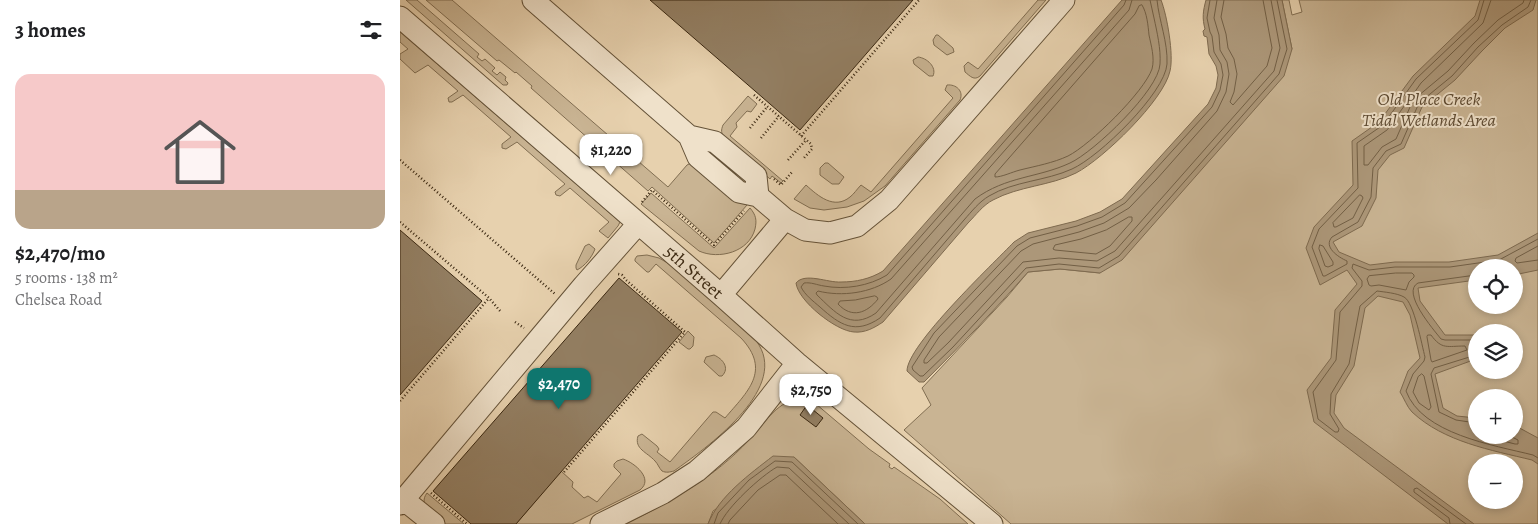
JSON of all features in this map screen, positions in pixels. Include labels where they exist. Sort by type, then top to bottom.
[{"type":"street","points":[[533,0],[688,136],[698,157],[739,192],[805,230],[830,233],[858,226],[888,200],[1064,0]]},
{"type":"street","name":"5th Street","points":[[400,16],[797,362],[992,524]]},
{"type":"street","points":[[721,295],[785,219]]},
{"type":"street","points":[[434,524],[402,502],[638,224]]},
{"type":"street","points":[[601,524],[663,493],[697,472],[746,428],[797,362]]},
{"type":"path","points":[[802,136],[919,0]]},
{"type":"path","points":[[754,95],[813,147],[803,159]]},
{"type":"path","points":[[750,128],[768,107]]},
{"type":"path","points":[[761,138],[779,116]]},
{"type":"path","points":[[788,160],[806,140]]},
{"type":"path","points":[[400,160],[558,297]]},
{"type":"path","points":[[773,178],[781,185],[792,172]]},
{"type":"path","points":[[641,203],[652,190],[714,245],[753,201]]},
{"type":"path","points":[[400,222],[489,298],[501,312]]},
{"type":"path","points":[[564,472],[685,332],[622,275],[617,275]]},
{"type":"path","points":[[400,401],[489,298]]},
{"type":"path","points":[[430,492],[467,524]]},
{"type":"green space","points":[[406,0],[417,0],[479,54],[477,57],[482,61],[485,59],[495,68],[492,71],[497,75],[500,72],[506,77],[507,85],[503,85]]},
{"type":"green space","points":[[426,0],[452,0],[668,187],[687,165],[691,163],[718,180],[747,205],[714,243],[652,187],[648,191],[531,88],[532,86],[516,72],[499,60],[497,61]]},
{"type":"green space","points":[[1038,0],[1046,0],[980,76],[974,78],[965,72],[964,66],[968,62],[978,69]]},
{"type":"green space","name":"Old Place Creek Tidal Wetlands Area","points":[[1282,0],[1289,0],[1292,15],[1302,12],[1299,0],[1538,0],[1538,524],[1011,524],[904,430],[931,405],[922,388],[1028,272],[1060,269],[1100,273],[1292,49]]},
{"type":"green space","points":[[400,32],[620,222],[608,238],[599,231],[609,222],[570,188],[560,196],[556,195],[555,192],[565,184],[517,142],[506,149],[502,148],[502,144],[511,137],[463,95],[449,102],[448,98],[458,91],[428,65],[415,73],[400,59],[400,54],[408,49],[400,42]]},
{"type":"green space","points":[[936,35],[953,48],[954,52],[947,55],[934,45],[933,40]]},
{"type":"green space","points":[[918,57],[925,59],[932,66],[934,69],[933,76],[929,76],[914,64],[913,60]]},
{"type":"green space","points":[[947,85],[953,86],[960,91],[960,100],[885,186],[864,201],[847,207],[824,210],[810,208],[794,199],[806,185],[821,197],[832,202],[844,201],[861,185],[871,192],[953,98],[945,90]]},
{"type":"green space","points":[[748,96],[757,104],[751,112],[747,111],[736,123],[737,127],[730,136],[783,181],[781,183],[772,176],[770,179],[722,135],[723,125]]},
{"type":"green space","points":[[825,163],[828,163],[844,177],[839,184],[832,184],[820,175],[820,168]]},
{"type":"green space","points":[[651,193],[714,248],[750,208],[756,218],[752,237],[747,243],[732,252],[715,255],[699,251],[641,204]]},
{"type":"green space","points":[[589,244],[595,249],[594,252],[585,264],[577,270],[576,265],[585,246]]},
{"type":"green space","points":[[647,255],[659,258],[671,265],[746,330],[759,345],[765,363],[762,381],[753,399],[739,417],[705,448],[674,471],[668,472],[662,471],[655,461],[642,450],[638,444],[638,436],[642,434],[657,446],[659,449],[657,452],[670,462],[713,412],[725,418],[741,399],[753,381],[755,361],[741,338],[656,264],[647,272],[635,261],[637,256]]},
{"type":"green space","points":[[688,331],[694,337],[693,346],[690,349],[679,342]]},
{"type":"green space","points":[[714,355],[724,364],[725,370],[722,376],[719,376],[704,362],[706,357]]},
{"type":"green space","points":[[797,399],[816,404],[869,449],[890,464],[889,467],[892,469],[894,467],[940,499],[968,524],[865,524],[794,457],[713,511],[708,524],[626,524],[675,498],[707,477],[736,453],[770,415],[782,405]]},
{"type":"green space","points":[[623,459],[633,464],[644,476],[644,486],[640,490],[572,524],[516,524],[561,471],[573,482],[572,487],[584,498],[588,496],[597,502],[621,474],[614,467],[614,464]]},
{"type":"green space","points":[[427,493],[464,524],[445,524],[432,514],[424,502]]},
{"type":"water","points":[[1122,0],[1161,0],[1166,15],[1171,55],[1170,71],[1165,83],[1157,97],[1131,128],[1088,166],[1076,173],[1056,181],[1003,195],[986,205],[968,223],[883,322],[869,330],[854,332],[846,330],[828,321],[810,306],[798,290],[796,283],[805,278],[836,282],[863,280],[883,271]]},
{"type":"water","points":[[1206,0],[1282,0],[1292,49],[1284,76],[1122,260],[1100,273],[1060,269],[1028,272],[924,382],[919,382],[907,371],[911,359],[921,343],[953,305],[1014,242],[1028,233],[1076,221],[1100,212],[1122,199],[1208,104],[1216,88],[1218,75],[1216,66],[1209,54],[1207,37],[1204,36],[1203,31],[1205,29],[1203,15]]},
{"type":"water","points":[[1480,0],[1536,0],[1533,10],[1505,28],[1455,80],[1422,107],[1404,148],[1390,155],[1378,170],[1376,198],[1362,226],[1333,242],[1339,252],[1370,265],[1395,262],[1449,262],[1468,259],[1468,281],[1418,288],[1420,301],[1445,335],[1468,335],[1468,362],[1435,374],[1443,408],[1457,416],[1468,417],[1468,444],[1438,431],[1410,410],[1400,392],[1408,371],[1420,358],[1410,315],[1403,302],[1378,296],[1365,308],[1354,366],[1336,395],[1334,413],[1344,428],[1474,524],[1448,524],[1314,422],[1307,390],[1331,358],[1335,310],[1357,284],[1347,270],[1320,285],[1306,248],[1314,227],[1353,185],[1352,141],[1379,122],[1413,76],[1475,16]]},
{"type":"water","points":[[1538,233],[1538,270],[1523,273],[1523,259],[1470,259],[1498,255]]},
{"type":"water","points":[[1523,430],[1538,438],[1538,464],[1523,458],[1523,454],[1508,454],[1469,444],[1523,444]]},
{"type":"water","points":[[773,456],[794,457],[865,524],[708,524],[727,495]]},
{"type":"building","points":[[650,0],[913,0],[800,130]]},
{"type":"building","points":[[400,230],[482,301],[400,395]]},
{"type":"building","points":[[619,278],[682,332],[516,524],[471,524],[433,491]]},
{"type":"building","points":[[807,405],[823,418],[816,427],[800,415]]}]
